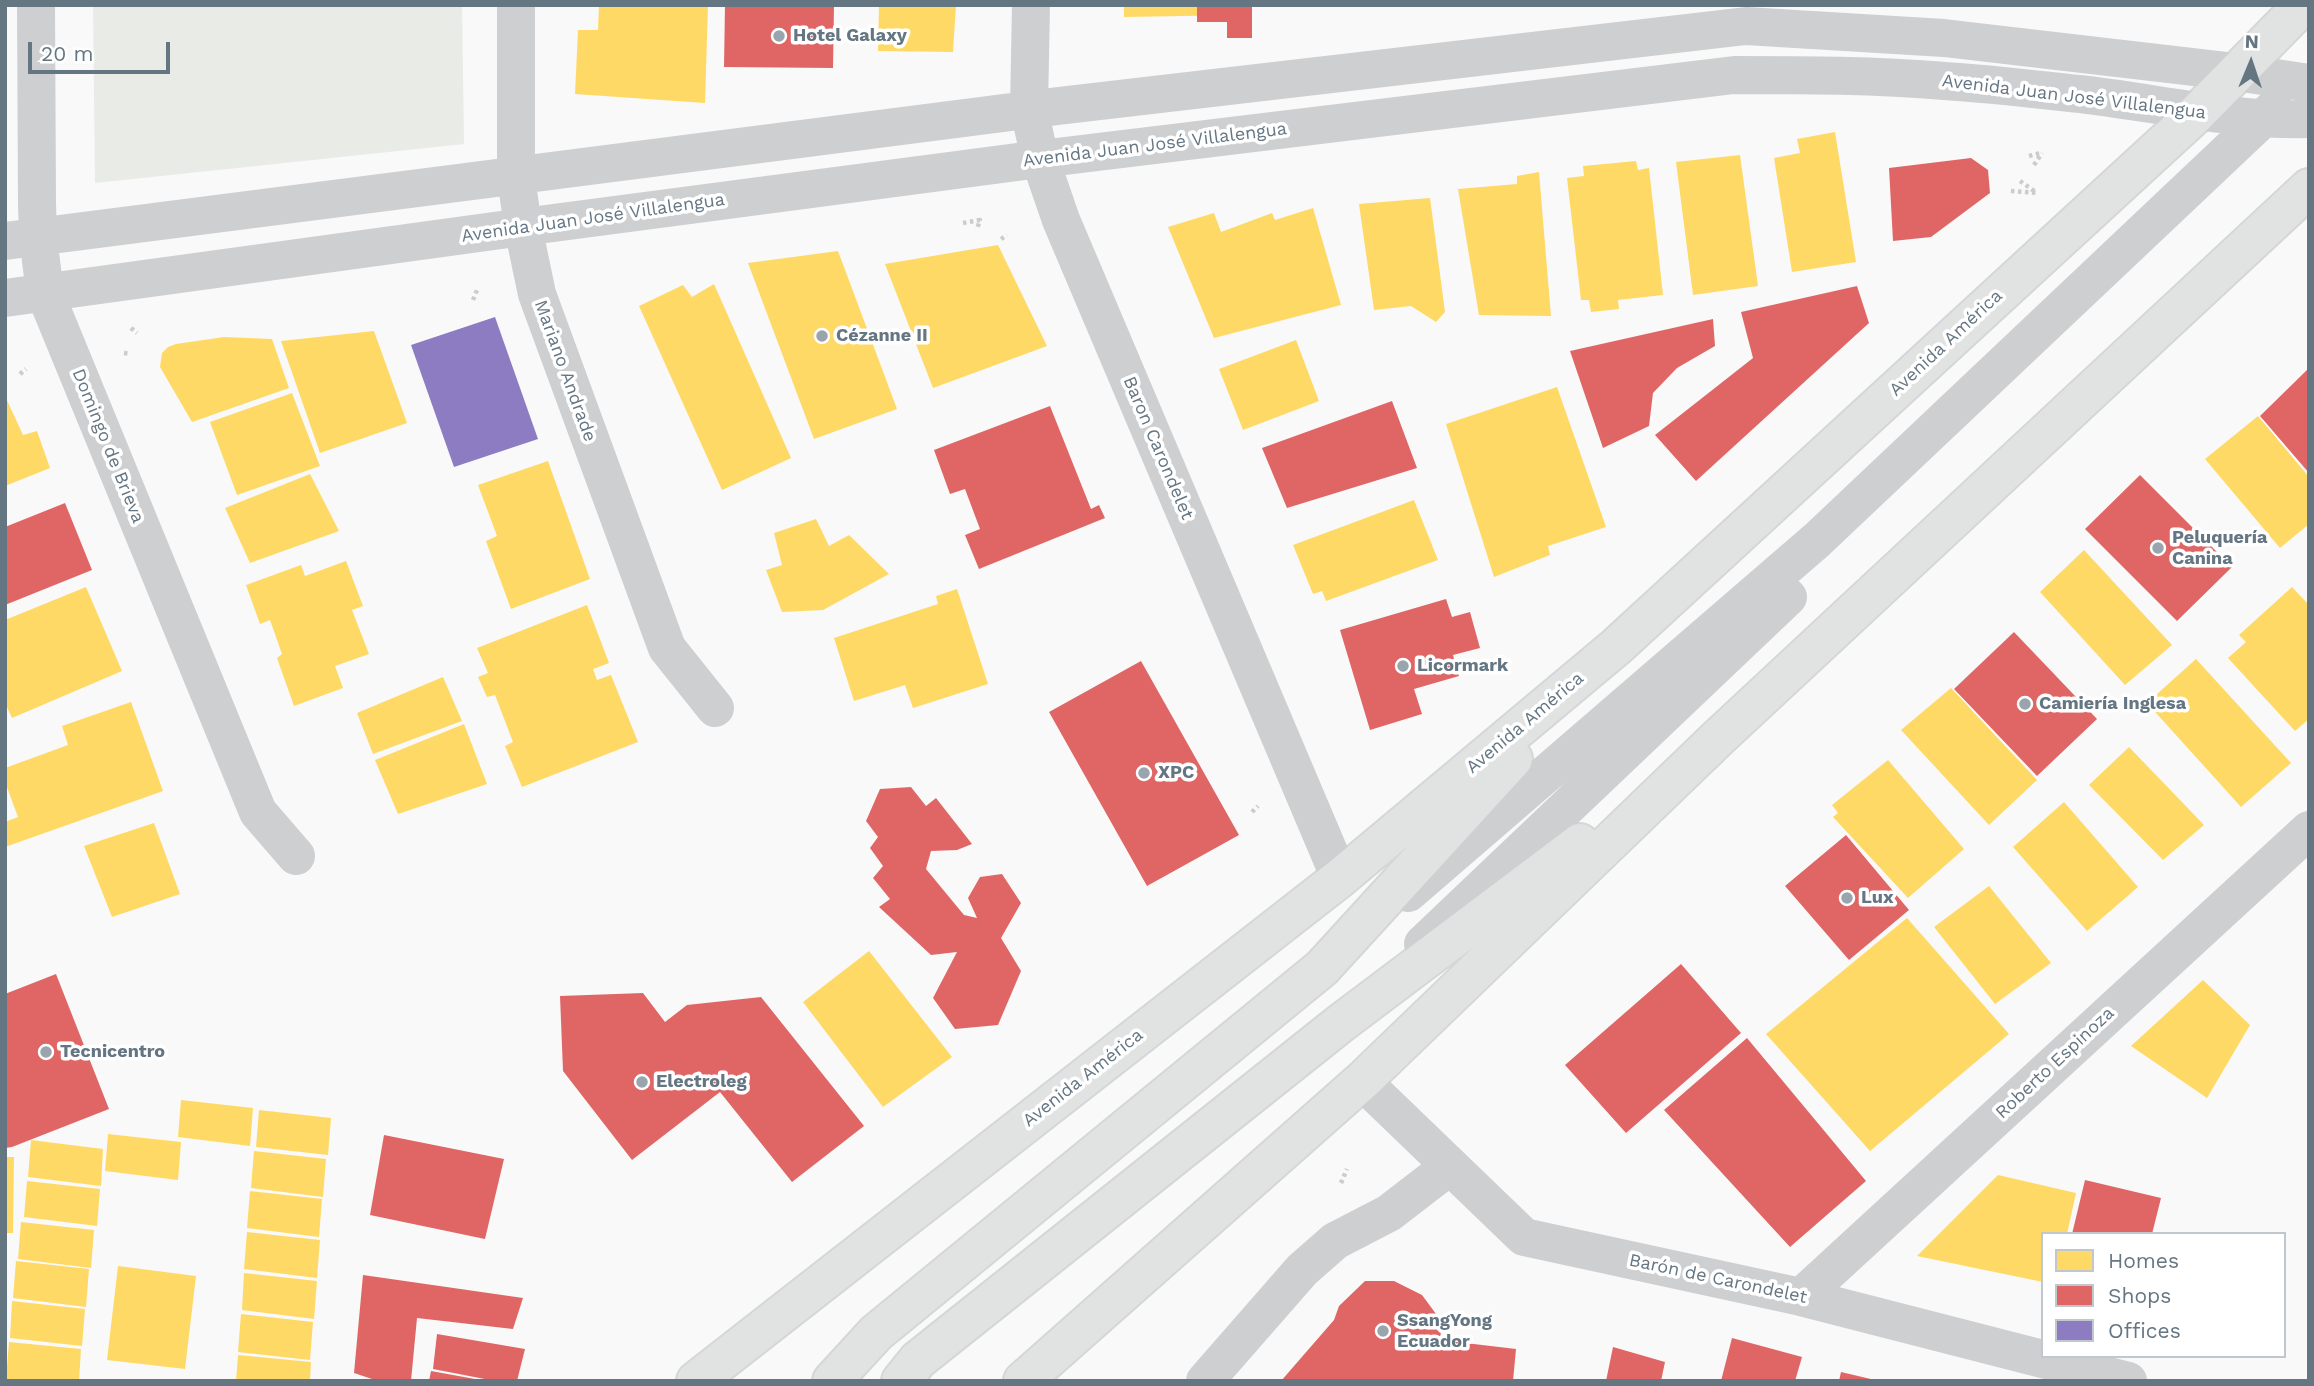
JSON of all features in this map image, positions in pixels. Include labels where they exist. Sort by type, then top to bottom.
[{"type":"main road","name":"Avenida América","points":[[696,1381],[1340,878],[1616,647],[2197,113],[2303,5]]},
{"type":"main road","points":[[1023,1381],[1362,1080],[1718,738],[2309,188]]},
{"type":"main road","points":[[832,1381],[876,1333],[1322,968],[1616,647]]},
{"type":"main road","points":[[901,1381],[918,1360],[1341,1023],[1718,738]]},
{"type":"street","name":"Domingo de Brieva","points":[[36,5],[22,239],[258,812],[296,856]]},
{"type":"street","name":"Mariano Andrade","points":[[516,5],[516,177],[537,294],[667,648],[715,708]]},
{"type":"street","name":"Baron Carondelet","points":[[1031,5],[1030,109],[1040,159],[1061,220],[1340,878]]},
{"type":"street","points":[[22,239],[1749,16],[2235,72],[2307,99],[2208,204],[1822,565],[1341,1023]]},
{"type":"street","points":[[1734,75],[1749,16]]},
{"type":"street","name":"Avenida Juan José Villalengua","points":[[5,298],[1040,159],[1734,75],[1831,75],[1945,80],[2091,96],[2197,113],[2263,118],[2307,99]]},
{"type":"street","points":[[1322,968],[1817,540],[2263,118]]},
{"type":"street","name":"Roberto Espinoza","points":[[1801,1297],[2309,830]]},
{"type":"street","name":"Barón de Carondelet","points":[[1362,1080],[1524,1237],[1801,1297],[2129,1381]]},
{"type":"street","points":[[1205,1381],[1301,1269],[1335,1241],[1389,1213],[1450,1166]]},
{"type":"path","points":[[2029,156],[2042,153],[2034,165]]},
{"type":"path","points":[[2011,191],[2038,193],[2020,181]]},
{"type":"path","points":[[963,223],[980,220],[977,229]]},
{"type":"path","points":[[1001,239],[1007,235]]},
{"type":"path","points":[[473,300],[477,290]]},
{"type":"path","points":[[131,328],[137,333]]},
{"type":"path","points":[[20,374],[26,369]]},
{"type":"path","points":[[1252,812],[1258,806]]},
{"type":"path","points":[[1341,1183],[1348,1169]]},
{"type":"shaded area","points":[[93,5],[462,5],[464,144],[95,183]]},
{"type":"building: Homes","points":[[599,5],[708,5],[705,103],[575,94],[578,30],[598,30]]},
{"type":"building: Homes","points":[[879,5],[956,5],[953,52],[878,51]]},
{"type":"building: Homes","points":[[1124,5],[1242,5],[1242,15],[1124,17]]},
{"type":"building: Homes","points":[[1835,132],[1856,262],[1792,272],[1774,158],[1800,153],[1797,139]]},
{"type":"building: Homes","points":[[1740,155],[1758,286],[1693,295],[1676,162]]},
{"type":"building: Homes","points":[[1636,161],[1638,170],[1649,168],[1663,295],[1618,300],[1619,309],[1591,312],[1589,300],[1581,300],[1567,178],[1584,176],[1583,166]]},
{"type":"building: Homes","points":[[1539,172],[1551,316],[1479,315],[1458,189],[1517,184],[1517,176]]},
{"type":"building: Homes","points":[[1430,198],[1445,312],[1436,322],[1411,306],[1374,310],[1359,204]]},
{"type":"building: Homes","points":[[1313,208],[1341,305],[1214,338],[1168,227],[1214,213],[1221,232],[1272,213],[1275,220]]},
{"type":"building: Homes","points":[[998,245],[1047,346],[933,388],[885,264]]},
{"type":"building: Homes","name":"Cézanne II","points":[[838,251],[897,409],[814,439],[748,263]]},
{"type":"building: Homes","points":[[714,284],[791,458],[722,490],[639,306],[683,285],[692,297]]},
{"type":"building: Homes","points":[[374,331],[407,423],[320,453],[281,341]]},
{"type":"building: Homes","points":[[224,337],[272,339],[289,388],[192,422],[160,367],[162,353],[176,344]]},
{"type":"building: Homes","points":[[1296,340],[1319,401],[1243,430],[1219,369]]},
{"type":"building: Homes","points":[[1557,387],[1606,527],[1548,546],[1550,555],[1494,577],[1446,424]]},
{"type":"building: Homes","points":[[292,393],[320,466],[237,495],[210,422]]},
{"type":"building: Homes","points":[[5,396],[23,435],[37,431],[50,468],[5,486]]},
{"type":"building: Homes","points":[[2258,416],[2309,477],[2309,524],[2280,548],[2205,459]]},
{"type":"building: Homes","points":[[548,461],[590,579],[511,609],[486,541],[497,536],[478,485]]},
{"type":"building: Homes","points":[[310,474],[339,531],[250,563],[225,508]]},
{"type":"building: Homes","points":[[1414,500],[1438,560],[1326,601],[1322,591],[1313,594],[1293,545]]},
{"type":"building: Homes","points":[[816,519],[829,546],[849,535],[889,574],[823,610],[782,612],[766,570],[782,565],[774,533]]},
{"type":"building: Homes","points":[[2084,550],[2172,645],[2125,685],[2040,592]]},
{"type":"building: Homes","points":[[346,561],[363,606],[352,610],[369,654],[335,666],[343,688],[294,706],[277,658],[282,654],[270,620],[260,624],[246,585],[301,565],[305,576]]},
{"type":"building: Homes","points":[[86,587],[122,671],[12,718],[5,703],[5,620]]},
{"type":"building: Homes","points":[[2292,587],[2309,605],[2309,719],[2295,731],[2228,658],[2246,642],[2239,635]]},
{"type":"building: Homes","points":[[957,589],[988,684],[913,708],[905,685],[854,701],[834,638],[938,604],[936,596]]},
{"type":"building: Homes","points":[[587,605],[609,663],[593,669],[597,680],[611,675],[638,742],[522,787],[505,746],[513,742],[495,695],[487,697],[478,677],[488,673],[477,648]]},
{"type":"building: Homes","points":[[2196,659],[2291,763],[2241,807],[2147,703]]},
{"type":"building: Homes","points":[[443,677],[462,721],[373,754],[357,713]]},
{"type":"building: Homes","points":[[1951,688],[2037,780],[1989,825],[1901,730]]},
{"type":"building: Homes","points":[[131,702],[163,791],[5,847],[5,822],[18,817],[5,782],[5,768],[68,745],[62,726]]},
{"type":"building: Homes","points":[[464,724],[487,784],[398,814],[375,760]]},
{"type":"building: Homes","points":[[2129,747],[2204,825],[2163,860],[2089,785]]},
{"type":"building: Homes","points":[[1888,760],[1964,849],[1908,898],[1833,817],[1838,813],[1832,805]]},
{"type":"building: Homes","points":[[2064,802],[2138,887],[2087,931],[2013,847]]},
{"type":"building: Homes","points":[[154,823],[180,894],[112,917],[84,846]]},
{"type":"building: Homes","points":[[1989,886],[2051,963],[1995,1004],[1934,927]]},
{"type":"building: Homes","points":[[1907,918],[2009,1034],[1870,1151],[1766,1034]]},
{"type":"building: Homes","points":[[869,951],[952,1057],[883,1107],[803,1002]]},
{"type":"building: Homes","points":[[2203,980],[2250,1025],[2207,1098],[2131,1046]]},
{"type":"building: Homes","points":[[181,1100],[253,1108],[250,1146],[178,1137]]},
{"type":"building: Homes","points":[[259,1110],[331,1118],[328,1155],[256,1147]]},
{"type":"building: Homes","points":[[108,1134],[181,1142],[178,1180],[105,1171]]},
{"type":"building: Homes","points":[[31,1140],[103,1149],[101,1186],[28,1177]]},
{"type":"building: Homes","points":[[254,1151],[326,1159],[323,1197],[251,1188]]},
{"type":"building: Homes","points":[[5,1157],[14,1157],[13,1233],[5,1233]]},
{"type":"building: Homes","points":[[1998,1175],[2076,1193],[2067,1232],[2041,1232],[2041,1282],[1917,1256]]},
{"type":"building: Homes","points":[[27,1181],[100,1189],[97,1226],[24,1217]]},
{"type":"building: Homes","points":[[250,1191],[322,1199],[319,1237],[247,1228]]},
{"type":"building: Homes","points":[[21,1222],[94,1230],[91,1268],[18,1259]]},
{"type":"building: Homes","points":[[247,1232],[320,1240],[317,1278],[244,1269]]},
{"type":"building: Homes","points":[[16,1261],[89,1269],[86,1307],[13,1298]]},
{"type":"building: Homes","points":[[118,1266],[196,1276],[185,1369],[107,1360]]},
{"type":"building: Homes","points":[[244,1273],[317,1281],[314,1319],[242,1310]]},
{"type":"building: Homes","points":[[12,1301],[85,1309],[82,1346],[10,1338]]},
{"type":"building: Homes","points":[[241,1314],[313,1322],[310,1360],[238,1352]]},
{"type":"building: Homes","points":[[9,1342],[81,1349],[79,1381],[6,1379]]},
{"type":"building: Homes","points":[[238,1355],[311,1362],[310,1381],[236,1381]]},
{"type":"building: Shops","name":"Hotel Galaxy","points":[[725,5],[834,5],[833,68],[724,67]]},
{"type":"building: Shops","points":[[1197,5],[1252,5],[1252,38],[1227,38],[1227,22],[1197,22]]},
{"type":"building: Shops","points":[[1971,158],[1988,170],[1990,193],[1931,237],[1893,241],[1889,168]]},
{"type":"building: Shops","points":[[1857,286],[1869,323],[1696,481],[1655,435],[1753,358],[1741,312]]},
{"type":"building: Shops","points":[[1713,319],[1715,346],[1677,368],[1653,393],[1649,426],[1603,448],[1570,351]]},
{"type":"building: Shops","points":[[2309,368],[2309,473],[2260,416]]},
{"type":"building: Shops","points":[[1392,401],[1417,468],[1287,508],[1262,448]]},
{"type":"building: Shops","points":[[1050,406],[1091,509],[1099,505],[1105,518],[979,569],[965,535],[980,529],[965,489],[950,494],[934,450]]},
{"type":"building: Shops","name":"Peluquería Canina","points":[[2140,475],[2232,567],[2177,621],[2085,529]]},
{"type":"building: Shops","points":[[65,503],[92,570],[5,605],[5,527]]},
{"type":"building: Shops","name":"Licormark","points":[[1446,599],[1452,617],[1470,612],[1480,648],[1453,655],[1459,676],[1414,689],[1422,714],[1370,730],[1340,630]]},
{"type":"building: Shops","name":"Camiería Inglesa","points":[[2014,632],[2097,719],[2037,776],[1954,689]]},
{"type":"building: Shops","name":"XPC","points":[[1141,661],[1239,835],[1147,886],[1049,712]]},
{"type":"building: Shops","points":[[911,787],[926,806],[936,798],[972,844],[957,850],[931,851],[926,869],[964,915],[977,918],[968,898],[980,877],[1002,874],[1021,903],[1001,938],[1021,971],[998,1025],[955,1029],[933,998],[957,952],[931,955],[879,907],[890,899],[873,878],[883,866],[870,848],[878,837],[866,821],[880,789]]},
{"type":"building: Shops","name":"Lux","points":[[1846,835],[1909,910],[1849,960],[1785,886]]},
{"type":"building: Shops","points":[[1681,964],[1741,1033],[1626,1133],[1565,1065]]},
{"type":"building: Shops","name":"Tecnicentro","points":[[56,974],[109,1109],[5,1148],[5,994]]},
{"type":"building: Shops","points":[[643,993],[665,1022],[687,1005],[761,997],[864,1126],[792,1182],[720,1092],[632,1160],[563,1071],[560,996]]},
{"type":"building: Shops","points":[[1747,1038],[1866,1181],[1790,1247],[1664,1110]]},
{"type":"building: Shops","points":[[384,1135],[504,1159],[485,1239],[370,1215]]},
{"type":"building: Shops","points":[[2085,1180],[2161,1198],[2152,1232],[2072,1232]]},
{"type":"building: Shops","points":[[363,1275],[523,1298],[513,1329],[417,1318],[411,1381],[378,1381],[354,1373]]},
{"type":"building: Shops","name":"SsangYong Ecuador","points":[[1365,1281],[1394,1281],[1422,1295],[1442,1322],[1440,1340],[1516,1349],[1513,1381],[1281,1381],[1334,1320],[1339,1306]]},
{"type":"building: Shops","points":[[437,1334],[525,1349],[517,1381],[495,1381],[433,1369]]},
{"type":"building: Shops","points":[[1732,1338],[1802,1357],[1795,1381],[1721,1381]]},
{"type":"building: Shops","points":[[1613,1347],[1665,1362],[1661,1381],[1606,1381]]},
{"type":"building: Shops","points":[[431,1371],[475,1379],[475,1381],[429,1381]]},
{"type":"building: Shops","points":[[1841,1372],[1875,1380],[1875,1381],[1839,1381]]},
{"type":"building: Offices","points":[[495,317],[538,439],[454,467],[411,345]]},
{"type":"place","name":"Hotel Galaxy","points":[[779,36]]},
{"type":"place","name":"Cézanne II","points":[[822,336]]},
{"type":"place","name":"Peluquería Canina","points":[[2158,548]]},
{"type":"place","name":"Licormark","points":[[1403,666]]},
{"type":"place","name":"Camiería Inglesa","points":[[2025,704]]},
{"type":"place","name":"XPC","points":[[1144,773]]},
{"type":"place","name":"Lux","points":[[1847,898]]},
{"type":"place","name":"Tecnicentro","points":[[46,1052]]},
{"type":"place","name":"Electroleg","points":[[642,1082]]},
{"type":"place","name":"SsangYong Ecuador","points":[[1383,1331]]}]
